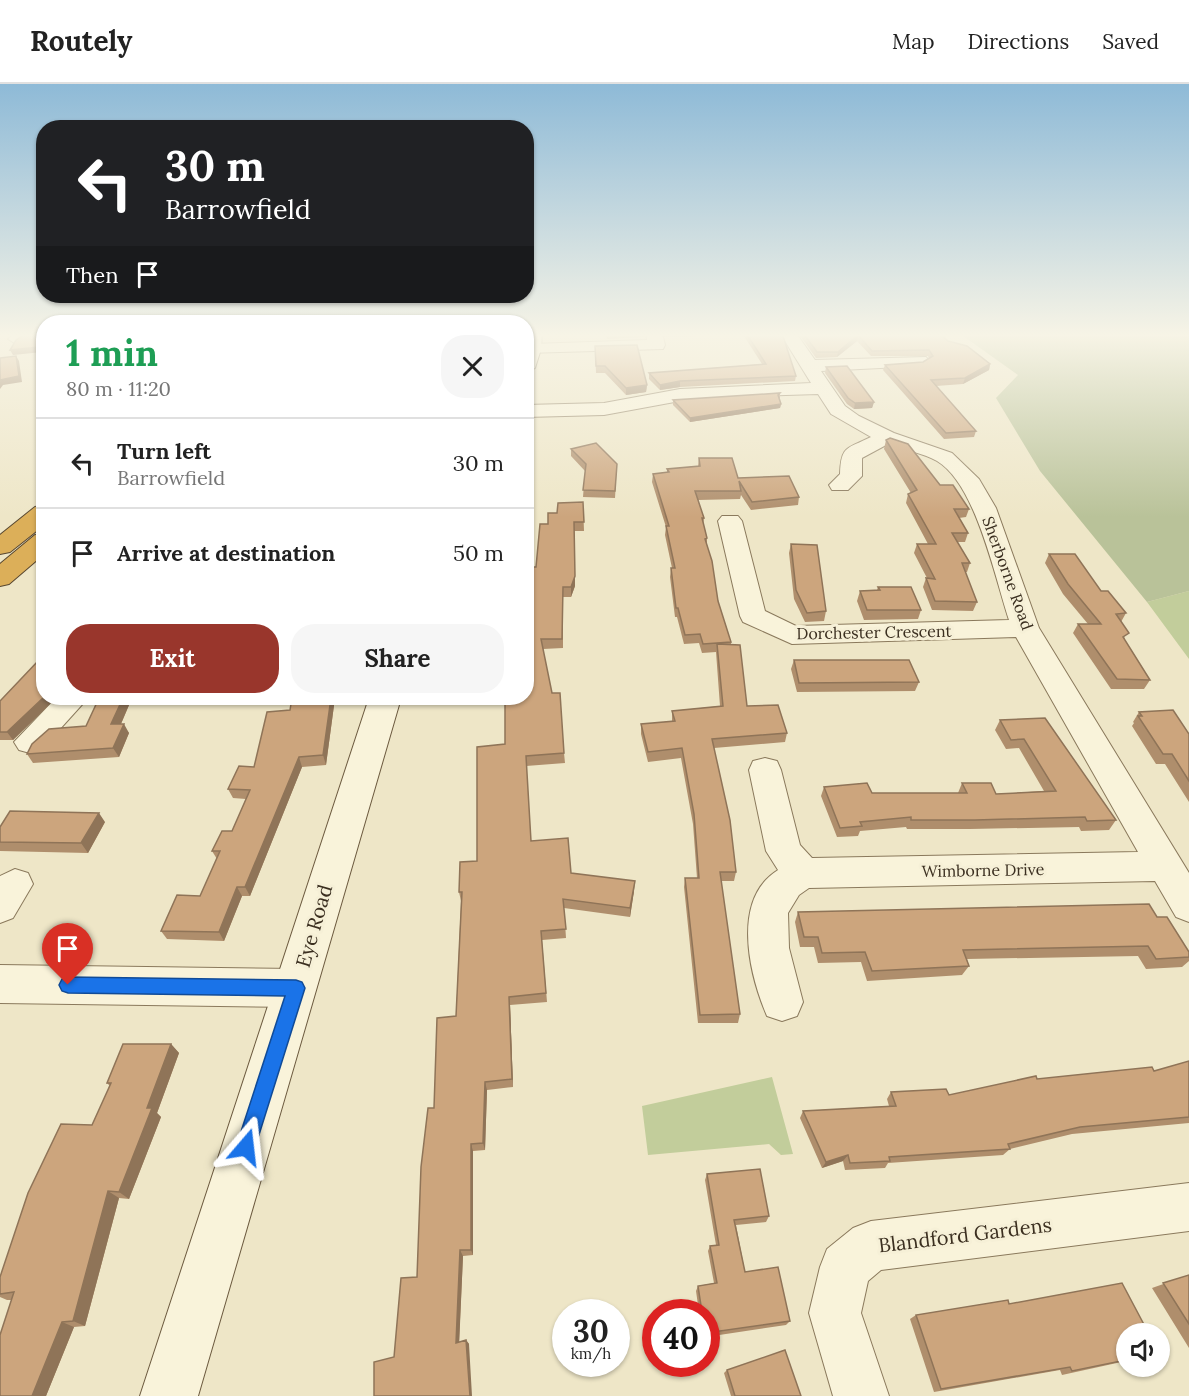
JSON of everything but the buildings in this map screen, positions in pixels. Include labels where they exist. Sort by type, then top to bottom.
[{"type":"highway","points":[[0,548],[36,519]]},
{"type":"highway","points":[[0,578],[36,547]]},
{"type":"street","points":[[534,411],[604,410],[687,394]]},
{"type":"street","name":"Sherborne Road","points":[[827,394],[838,410],[852,420],[886,437],[945,457],[968,479],[985,508],[1026,628],[1163,866],[1189,906]]},
{"type":"street","points":[[840,485],[851,476],[851,455],[886,437]]},
{"type":"street","name":"Dorchester Crescent","points":[[729,521],[753,616],[792,635],[1026,628]]},
{"type":"street","points":[[30,742],[66,705]]},
{"type":"street","name":"Eye Road","points":[[169,1396],[383,705]]},
{"type":"street","points":[[765,770],[784,851],[803,873],[787,880],[770,906],[766,933],[782,1002]]},
{"type":"street","name":"Wimborne Drive","points":[[803,873],[1163,866]]},
{"type":"street","points":[[0,984],[296,988]]},
{"type":"street","name":"Blandford Gardens","points":[[861,1396],[836,1313],[845,1267],[871,1246],[1189,1207]]},
{"type":"green space","points":[[1000,394],[1189,394],[1189,591],[1147,602],[1040,471],[996,398]]},
{"type":"green space","points":[[1189,591],[1189,659],[1147,602]]},
{"type":"green space","points":[[772,1077],[793,1154],[781,1155],[769,1144],[648,1155],[642,1106]]},
{"type":"route","points":[[68,985],[296,988],[246,1147]]}]
